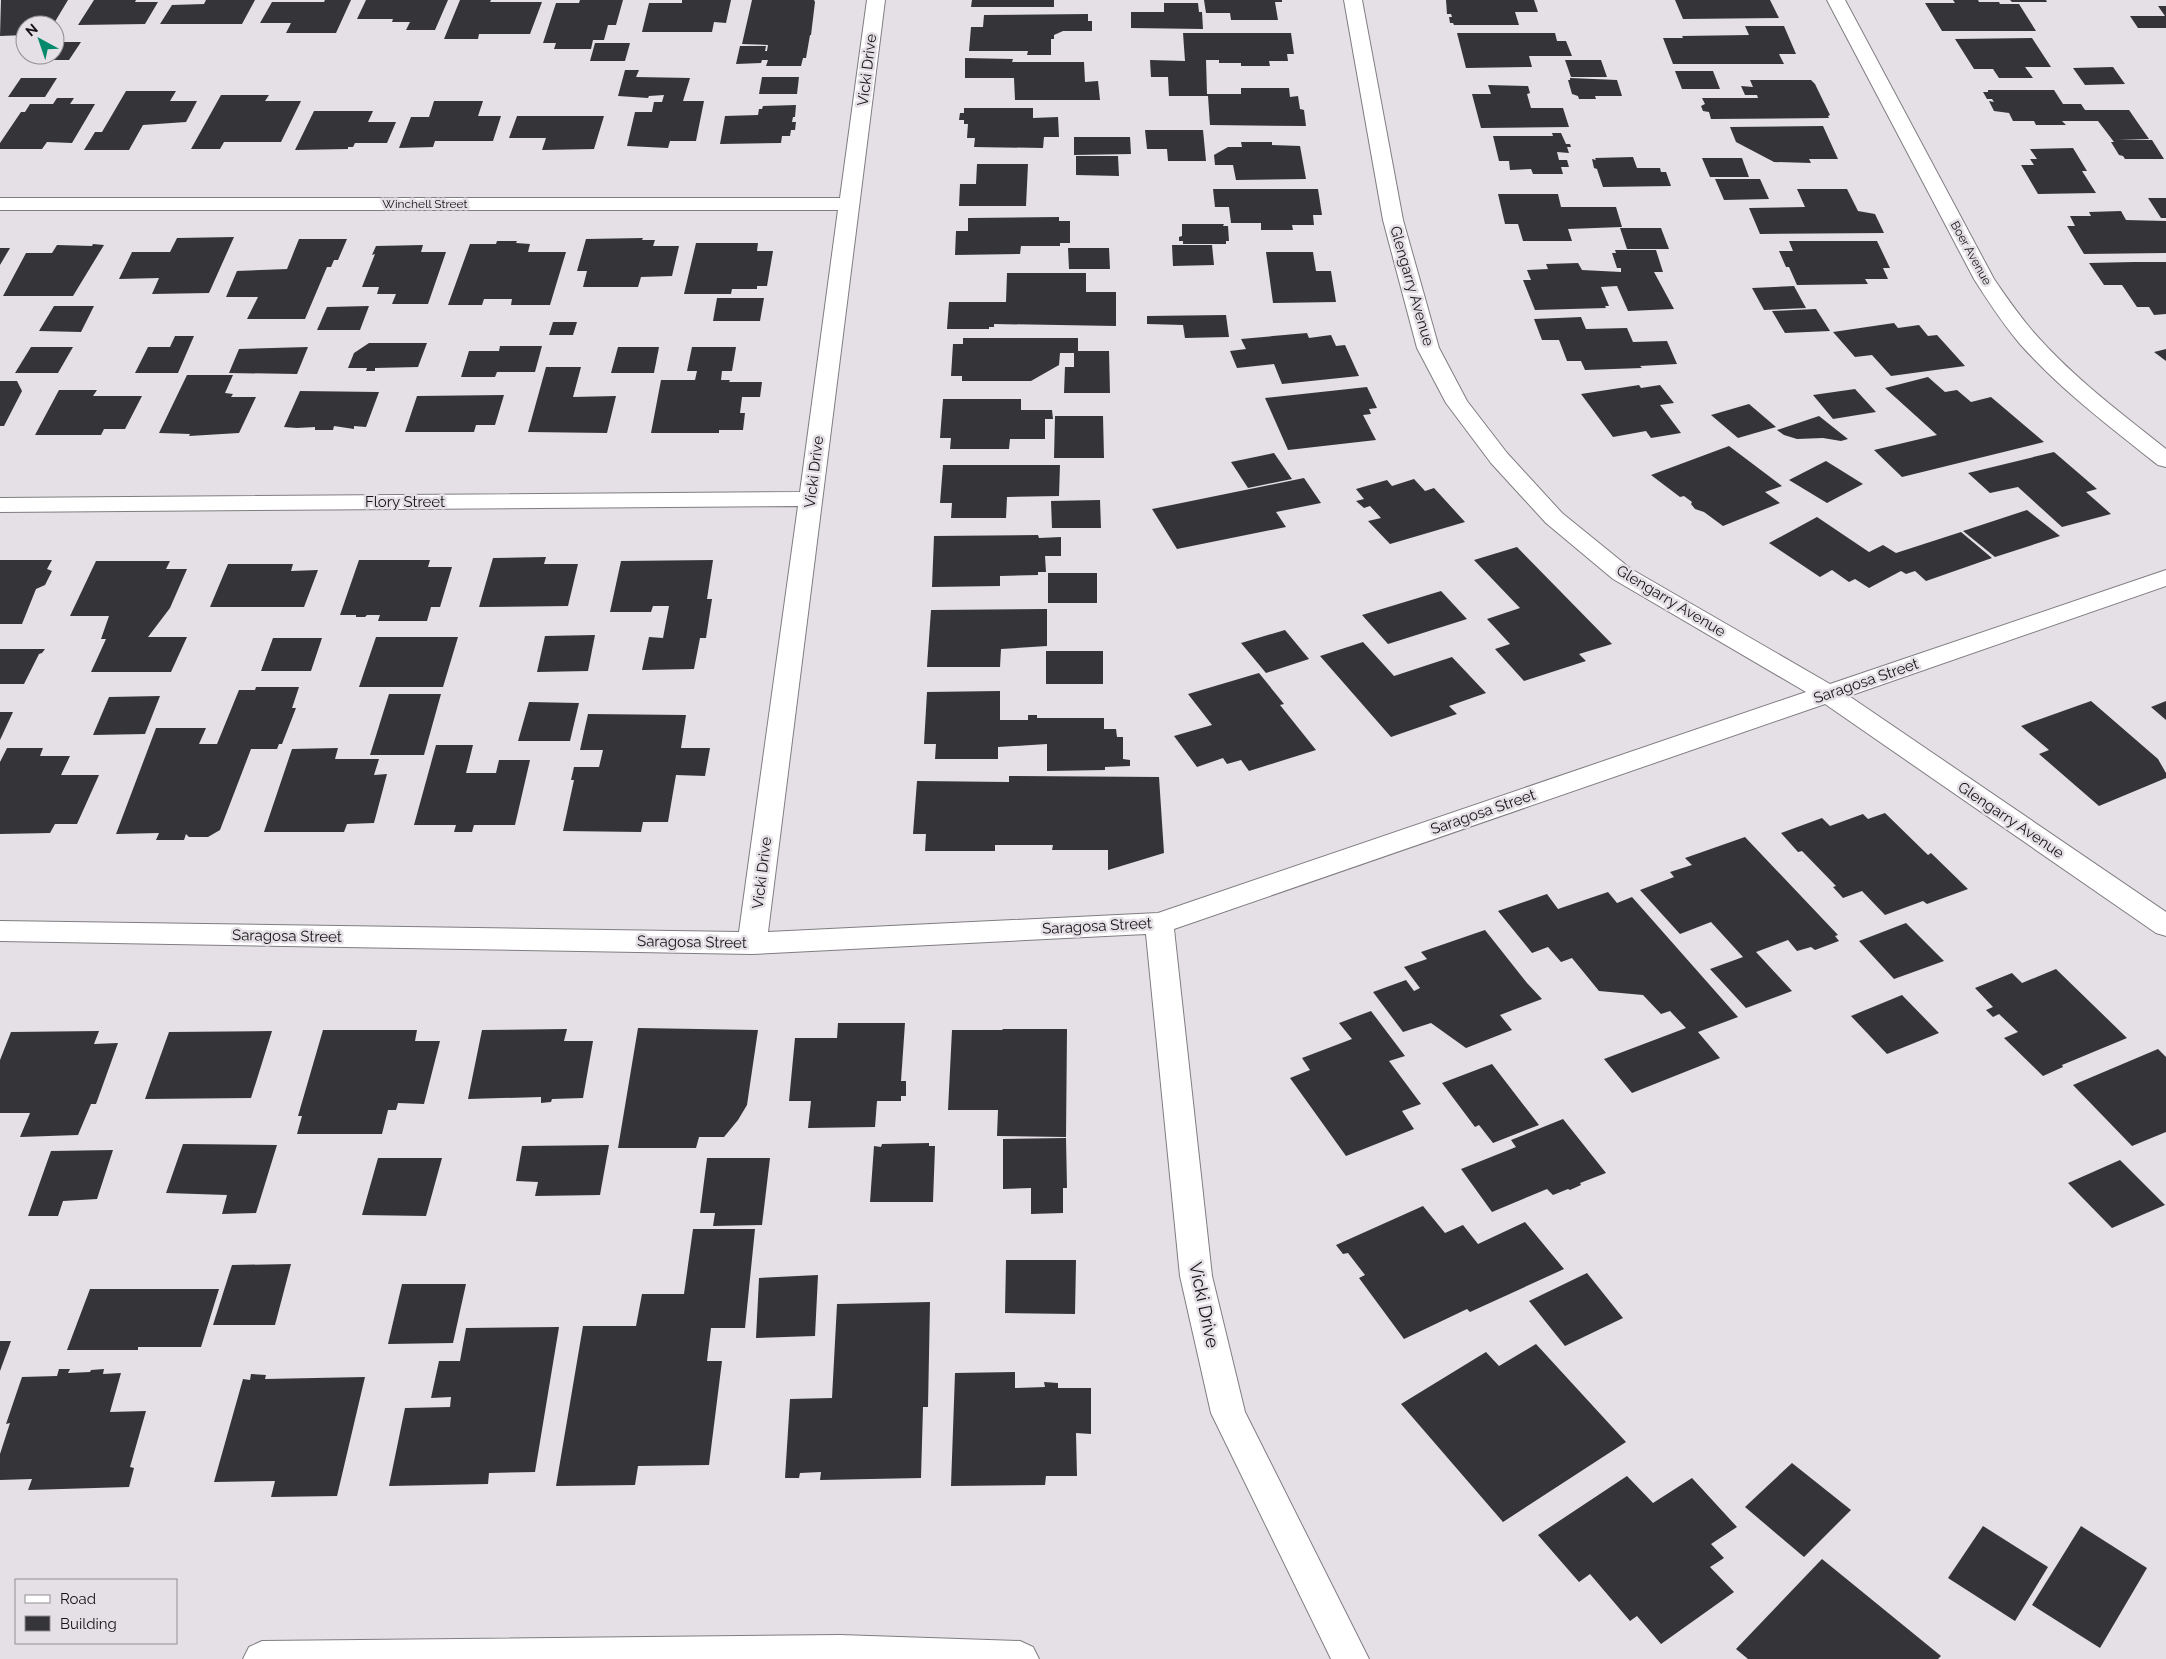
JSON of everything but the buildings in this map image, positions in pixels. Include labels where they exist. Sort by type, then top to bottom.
[{"type":"street","name":"Vicki Drive","points":[[752,943],[876,0]]},
{"type":"street","name":"Glengarry Avenue","points":[[1353,0],[1394,220],[1428,348],[1458,403],[1499,458],[1554,518],[1622,574],[1828,694],[2166,926]]},
{"type":"street","name":"Boer Avenue","points":[[1836,0],[1980,270],[2005,311],[2034,346],[2066,377],[2104,411],[2166,460]]},
{"type":"street","name":"Winchell Street","points":[[0,204],[849,204]]},
{"type":"street","name":"Flory Street","points":[[0,505],[810,499]]},
{"type":"street","name":"Saragosa Street","points":[[0,931],[752,943],[1159,923],[2166,578]]},
{"type":"street","name":"Vicki Drive","points":[[1159,923],[1196,1276],[1228,1413],[1350,1659]]},
{"type":"street","points":[[262,1659],[840,1653],[1020,1659]]}]
